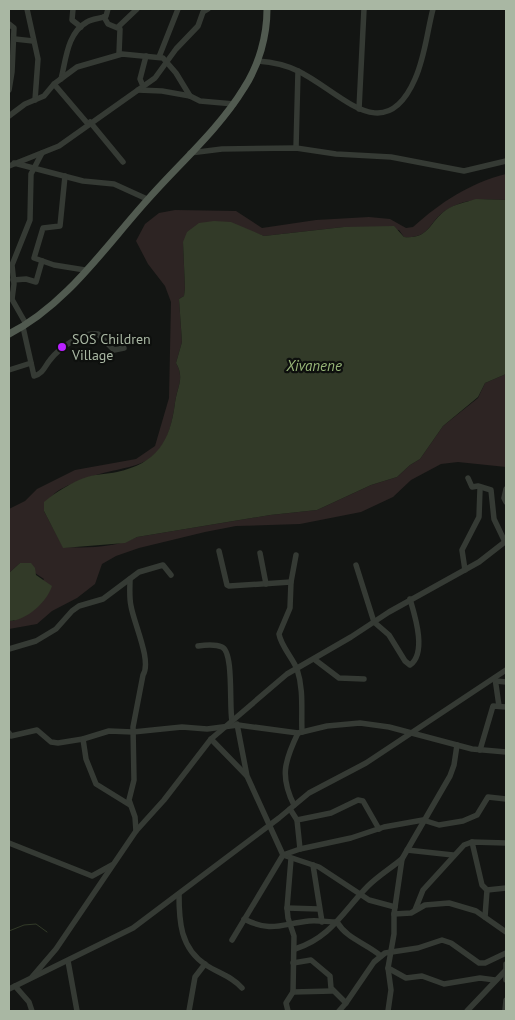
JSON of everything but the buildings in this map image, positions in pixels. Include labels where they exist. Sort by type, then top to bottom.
[{"type":"main road","points":[[9,334],[24,326],[47,309],[86,270],[234,104],[246,86],[258,61],[264,39],[267,9]]},
{"type":"street","points":[[27,9],[38,59],[35,100]]},
{"type":"street","points":[[73,9],[73,21],[81,27]]},
{"type":"street","points":[[104,17],[108,9]]},
{"type":"street","points":[[118,27],[137,9]]},
{"type":"street","points":[[159,57],[178,9]]},
{"type":"street","points":[[11,164],[59,146],[159,74],[176,49],[198,26],[203,12],[208,9]]},
{"type":"street","points":[[359,109],[364,9]]},
{"type":"street","points":[[258,61],[269,61],[298,71],[359,109],[372,113],[388,112],[396,107],[415,80],[434,9]]},
{"type":"street","points":[[61,79],[68,48],[81,27],[96,18],[104,17]]},
{"type":"street","points":[[104,17],[108,24],[118,27]]},
{"type":"street","points":[[9,24],[14,28],[15,39],[9,90]]},
{"type":"street","points":[[118,27],[121,34],[119,54]]},
{"type":"street","points":[[15,39],[33,41]]},
{"type":"street","points":[[9,116],[25,104],[46,95],[54,84],[78,67],[119,54],[159,57],[168,62],[190,96]]},
{"type":"street","points":[[140,88],[140,79],[146,56]]},
{"type":"street","points":[[296,148],[298,71]]},
{"type":"street","points":[[54,84],[123,162]]},
{"type":"street","points":[[140,88],[190,96],[200,100],[234,104]]},
{"type":"street","points":[[190,153],[222,149],[296,148],[336,154],[391,157],[464,171],[506,161]]},
{"type":"street","points":[[42,153],[32,169],[31,215],[13,262],[13,280],[10,296],[24,326],[32,374],[37,376],[61,350],[85,335],[98,334],[114,350],[124,348]]},
{"type":"street","points":[[11,164],[83,181],[114,184],[148,199]]},
{"type":"street","points":[[64,176],[60,226],[44,227],[40,232],[34,258],[86,270]]},
{"type":"street","points":[[27,228],[40,232]]},
{"type":"street","points":[[13,280],[26,279],[36,282],[42,261]]},
{"type":"street","points":[[9,370],[31,363]]},
{"type":"street","points":[[32,977],[56,949],[136,831],[164,800],[212,739],[233,719],[296,668],[478,562],[506,541],[494,519],[491,490],[471,486],[468,478]]},
{"type":"street","points":[[464,570],[462,550],[479,517],[480,488]]},
{"type":"street","points":[[506,489],[504,498],[506,502]]},
{"type":"street","points":[[219,551],[227,585],[291,582]]},
{"type":"street","points":[[260,553],[266,584]]},
{"type":"street","points":[[296,555],[291,582],[290,608],[279,634],[296,668],[303,693],[300,733],[284,772],[284,783],[297,820],[300,849]]},
{"type":"street","points":[[9,649],[40,640],[56,629],[79,606],[103,599],[138,572],[162,565],[172,575]]},
{"type":"street","points":[[356,565],[374,622],[389,636],[405,661],[408,664],[413,664],[419,640],[410,600]]},
{"type":"street","points":[[130,579],[130,604],[134,625],[144,651],[146,669],[143,675],[133,732],[134,780],[130,805],[135,817],[136,831]]},
{"type":"street","points":[[198,646],[221,646],[226,651],[231,675],[229,697],[233,719],[238,725],[247,776],[283,855],[313,865],[360,895],[378,904],[395,907]]},
{"type":"street","points":[[314,659],[339,678],[364,679]]},
{"type":"street","points":[[9,989],[128,932],[270,825],[309,793],[366,763],[506,670]]},
{"type":"street","points":[[495,679],[506,682]]},
{"type":"street","points":[[495,679],[499,706]]},
{"type":"street","points":[[480,750],[492,709],[496,705],[506,707]]},
{"type":"street","points":[[9,733],[12,736],[37,730],[51,742],[58,743],[83,739],[109,731],[133,732],[182,727],[207,729],[238,725],[300,733],[327,726],[360,723],[410,733],[457,746],[506,752]]},
{"type":"street","points":[[83,739],[86,759],[96,784],[130,805]]},
{"type":"street","points":[[212,739],[247,776]]},
{"type":"street","points":[[294,949],[312,941],[337,922],[360,895],[402,858],[450,776],[457,746]]},
{"type":"street","points":[[232,940],[283,855],[379,829],[423,820],[439,825],[463,821],[477,815],[488,797],[506,799]]},
{"type":"street","points":[[297,820],[331,813],[361,800],[379,829]]},
{"type":"street","points":[[472,842],[482,885],[487,890],[485,917]]},
{"type":"street","points":[[415,910],[423,890],[453,854],[464,845],[472,842],[506,843]]},
{"type":"street","points":[[9,843],[92,876],[114,864]]},
{"type":"street","points":[[407,850],[453,854]]},
{"type":"street","points":[[388,1011],[391,985],[388,968],[394,934],[394,914],[402,858]]},
{"type":"street","points":[[288,1011],[286,1003],[293,992],[294,949],[294,936],[287,908],[291,859]]},
{"type":"street","points":[[313,865],[322,922]]},
{"type":"street","points":[[487,890],[506,888]]},
{"type":"street","points":[[179,894],[180,928],[188,947],[204,964],[230,977],[242,988]]},
{"type":"street","points":[[394,914],[411,913],[425,905],[449,903],[476,911],[506,932]]},
{"type":"street","points":[[287,908],[319,909]]},
{"type":"street","points":[[244,919],[262,927],[290,926],[308,921],[337,922]]},
{"type":"street","points":[[337,922],[345,934],[366,944],[381,956]]},
{"type":"street","points":[[339,1011],[381,956],[418,948],[442,940],[451,943],[479,963],[485,963],[506,954]]},
{"type":"street","points":[[293,963],[311,960],[331,976],[332,991]]},
{"type":"street","points":[[68,961],[76,1011]]},
{"type":"street","points":[[190,1011],[195,978],[204,964]]},
{"type":"street","points":[[506,964],[506,980]]},
{"type":"street","points":[[388,968],[406,978],[422,976],[444,984],[480,978],[495,980]]},
{"type":"street","points":[[467,1011],[505,971]]},
{"type":"street","points":[[15,986],[29,1002],[32,1011]]},
{"type":"street","points":[[293,992],[332,991],[346,1003]]},
{"type":"street","points":[[505,1011],[506,1000]]},
{"type":"shaded area","points":[[506,174],[506,200],[476,200],[455,205],[442,213],[425,232],[413,237],[404,237],[399,230],[344,227],[264,236],[250,231],[183,242],[185,288],[184,296],[179,299],[182,342],[176,363],[180,373],[180,383],[170,428],[163,445],[154,456],[142,463],[95,475],[61,489],[52,496],[44,511],[63,547],[82,547],[110,545],[137,537],[270,515],[317,510],[371,485],[397,477],[420,459],[443,426],[478,398],[485,383],[506,374],[506,467],[458,462],[441,464],[411,480],[393,497],[361,512],[300,524],[236,526],[139,548],[116,556],[102,564],[95,584],[77,598],[52,611],[37,624],[9,629],[9,621],[14,621],[44,579],[20,563],[9,573],[9,509],[25,501],[37,489],[75,470],[136,459],[155,446],[169,398],[171,302],[165,286],[148,264],[136,241],[145,224],[159,213],[175,210],[236,211],[262,228],[316,220],[369,217],[390,219],[406,228],[413,227],[434,209],[468,188]]},
{"type":"water","name":"Xivanene","points":[[476,199],[506,200],[506,374],[485,383],[478,397],[443,426],[420,459],[397,477],[371,485],[317,510],[270,515],[137,537],[125,543],[63,548],[44,511],[44,502],[81,479],[117,472],[142,463],[159,449],[165,440],[173,417],[180,383],[179,368],[176,363],[182,342],[179,299],[184,296],[185,288],[183,242],[187,232],[199,223],[214,221],[231,222],[264,236],[344,227],[394,226],[404,237],[413,237],[424,233],[449,208]]},
{"type":"water","points":[[20,563],[31,563],[35,568],[36,575],[52,586],[46,598],[35,610],[22,618],[9,621],[9,573]]},
{"type":"waterway","points":[[9,931],[24,925],[36,924],[47,932]]},
{"type":"place","name":"SOS Children Village","points":[[62,347]]}]
